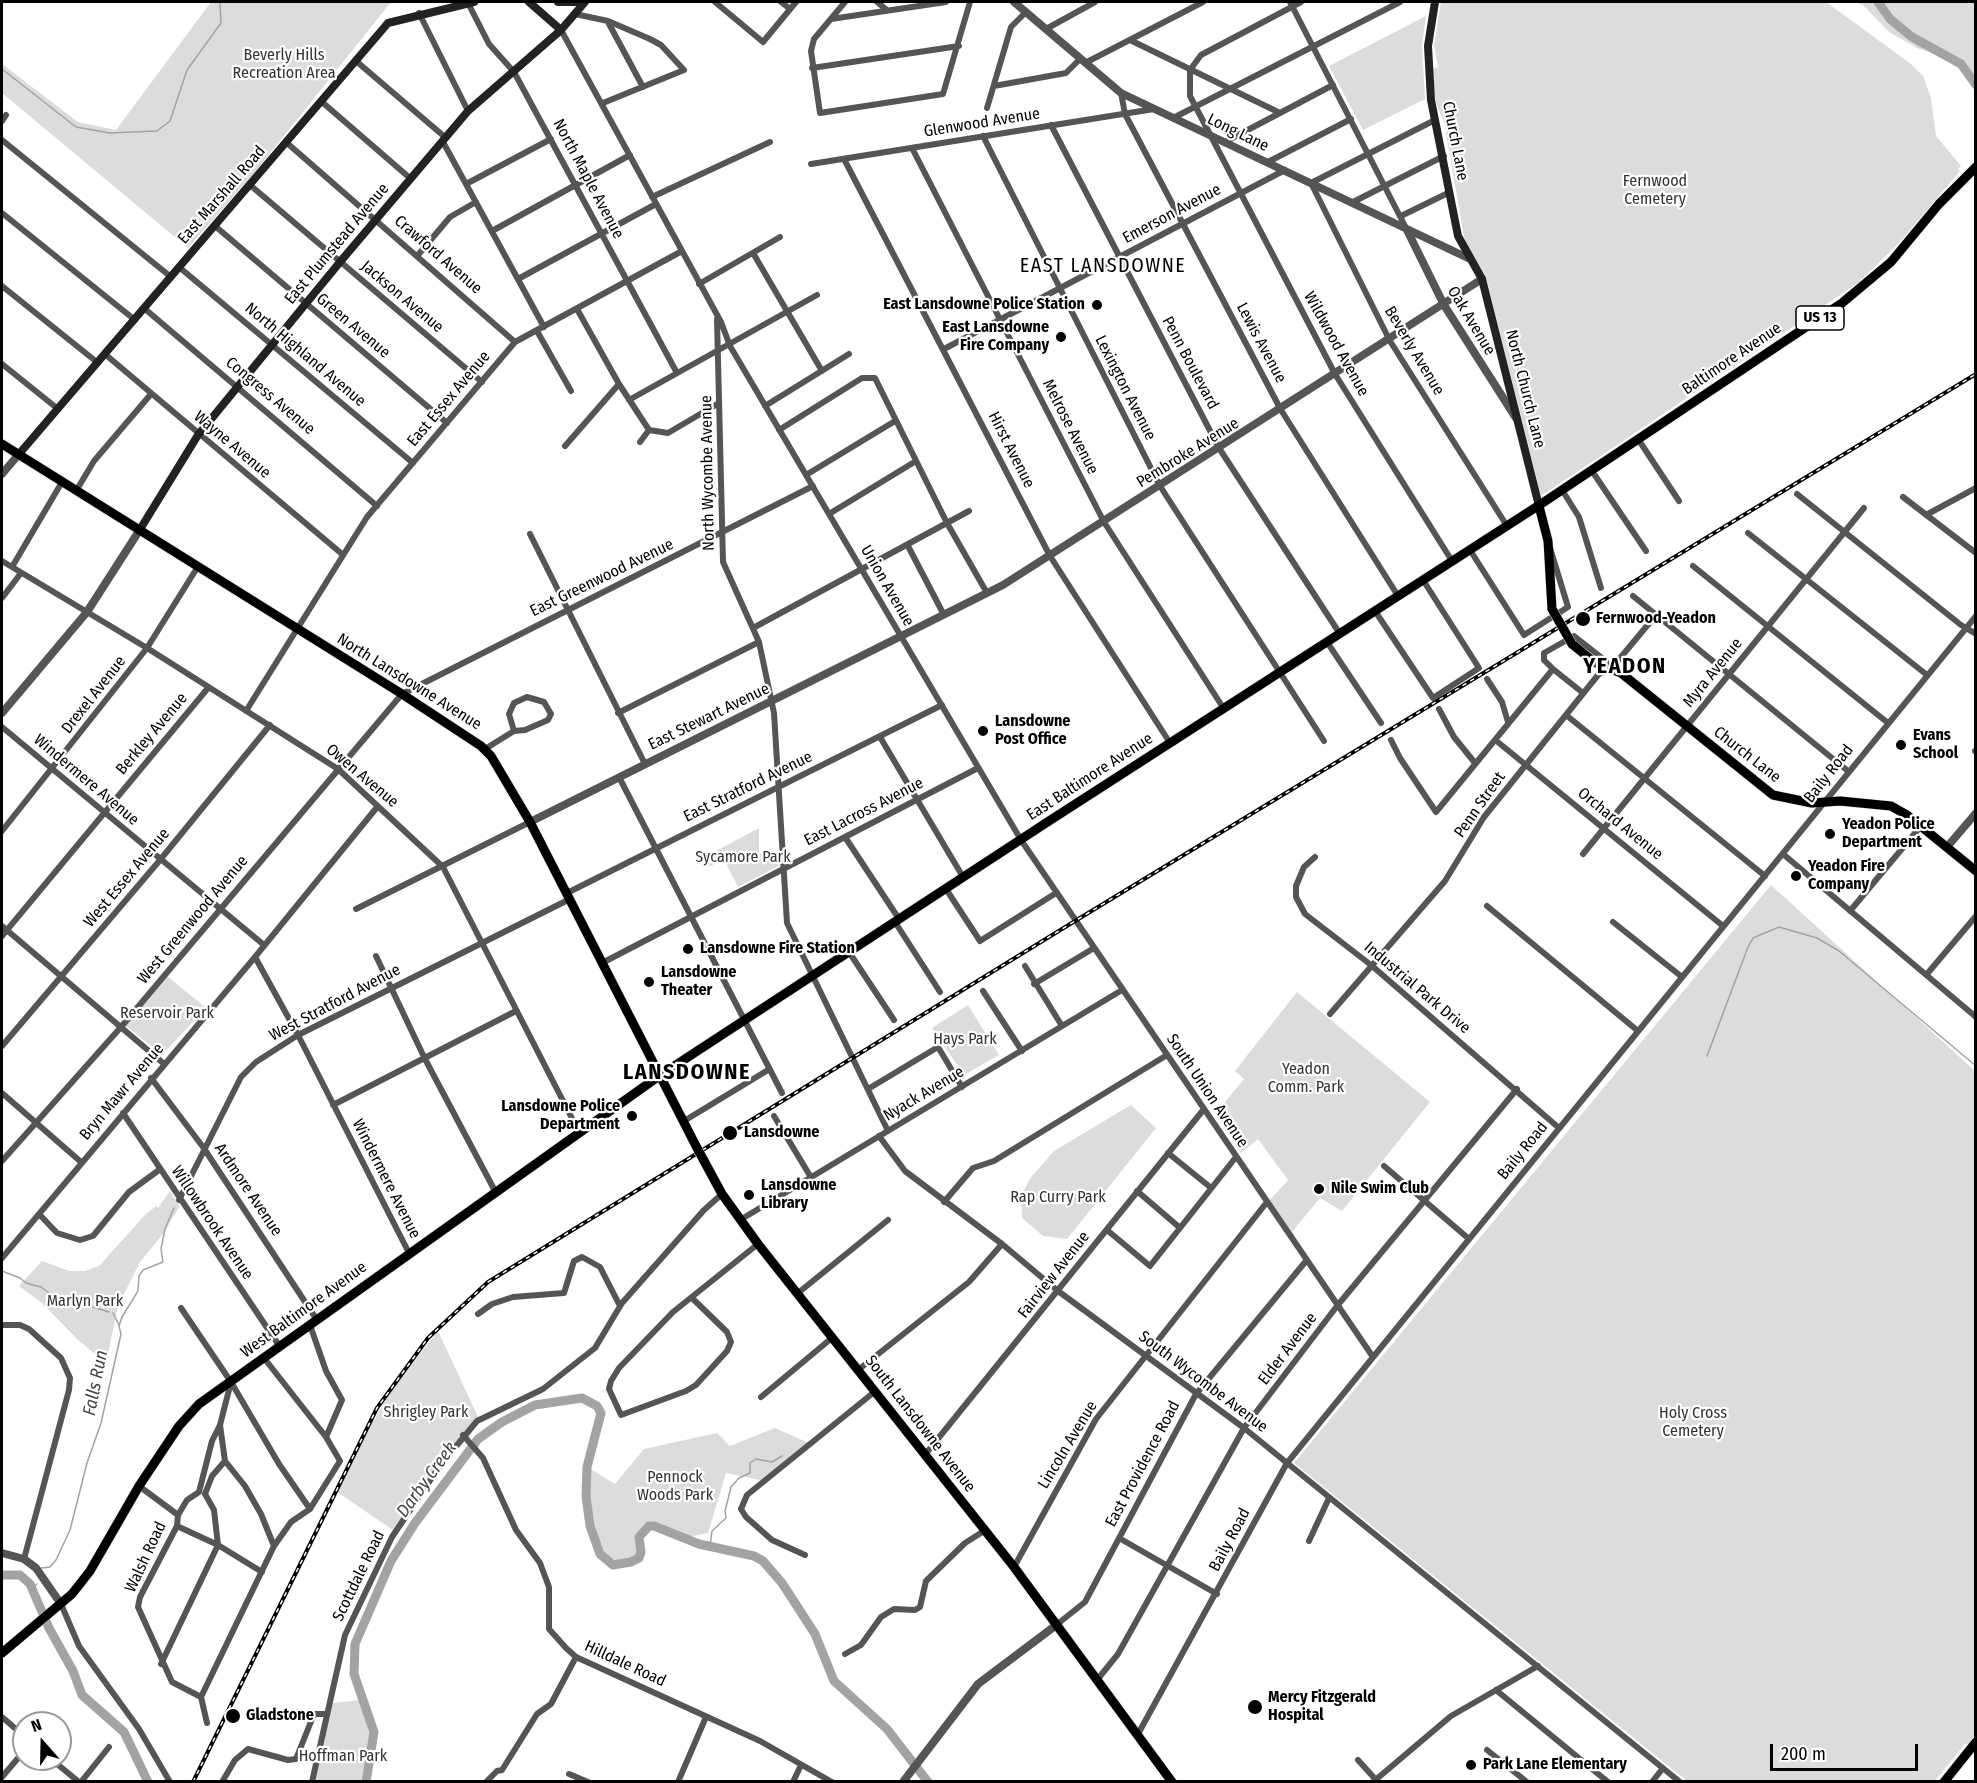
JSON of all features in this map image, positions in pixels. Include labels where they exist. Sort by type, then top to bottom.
[{"type":"main road","name":"East Marshall Road","points":[[19,454],[106,355],[389,21],[471,2]]},
{"type":"main road","points":[[529,2],[561,30]]},
{"type":"main road","points":[[558,2],[574,2]]},
{"type":"main road","name":"East Plumstead Avenue","points":[[139,531],[198,435],[340,262],[468,111],[561,30],[585,2]]},
{"type":"main road","name":"Church Lane","points":[[1435,2],[1428,46],[1435,120],[1444,155],[1458,236],[1482,279]]},
{"type":"main road","name":"Baltimore Avenue","points":[[1539,506],[1863,288],[1901,251],[1939,204],[1976,167]]},
{"type":"main road","name":"North Church Lane","points":[[1482,279],[1539,506]]},
{"type":"main road","name":"North Lansdowne Avenue","points":[[2,444],[197,568],[402,694],[485,749],[503,773],[530,822],[659,1076]]},
{"type":"main road","points":[[1539,506],[1549,544]]},
{"type":"main road","name":"East Baltimore Avenue","points":[[659,1076],[1539,506]]},
{"type":"main road","name":"Church Lane","points":[[1549,544],[1552,609],[1572,644],[1591,660],[1621,673],[1770,794],[1785,799],[1887,805],[1904,813],[1976,871]]},
{"type":"main road","name":"South Lansdowne Avenue","points":[[659,1076],[722,1194],[740,1220],[833,1336],[873,1393],[1014,1567],[1055,1626],[1172,1782]]},
{"type":"main road","name":"West Baltimore Avenue","points":[[2,1653],[59,1606],[90,1571],[139,1486],[185,1418],[409,1253],[659,1076]]},
{"type":"main road","points":[[1944,1782],[1976,1742]]},
{"type":"street","name":"North Maple Avenue","points":[[471,2],[489,44],[514,72],[677,373]]},
{"type":"street","points":[[715,2],[763,42],[796,2]]},
{"type":"street","points":[[781,2],[790,9]]},
{"type":"street","points":[[845,2],[814,39],[811,51],[820,113],[943,94],[959,46],[970,2]]},
{"type":"street","points":[[877,2],[887,10]]},
{"type":"street","points":[[830,19],[943,2]]},
{"type":"street","name":"Long Lane","points":[[1014,2],[1122,93],[1470,259]]},
{"type":"street","points":[[1046,29],[1085,4],[1095,2]]},
{"type":"street","points":[[994,86],[1066,73],[1082,61],[1203,2]]},
{"type":"street","points":[[1190,70],[1201,55],[1212,47],[1291,4],[1301,2]]},
{"type":"street","points":[[1175,117],[1400,2]]},
{"type":"street","points":[[1291,4],[1386,185],[1407,230]]},
{"type":"street","points":[[987,108],[1011,27],[1026,12]]},
{"type":"street","points":[[419,13],[468,111]]},
{"type":"street","points":[[575,14],[608,21],[661,45],[684,70],[603,103]]},
{"type":"street","points":[[608,21],[643,87]]},
{"type":"street","name":"North Wycombe Avenue","points":[[561,30],[721,322],[730,346]]},
{"type":"street","points":[[1130,39],[1278,112]]},
{"type":"street","points":[[812,68],[959,46]]},
{"type":"street","points":[[356,61],[445,140],[466,184],[544,327]]},
{"type":"street","name":"Wildwood Avenue","points":[[1190,70],[1189,89],[1195,107],[1335,374],[1452,561]]},
{"type":"street","points":[[1225,142],[1333,85]]},
{"type":"street","name":"Lewis Avenue","points":[[1122,93],[1125,114],[1281,410],[1398,596]]},
{"type":"street","points":[[322,102],[411,179]]},
{"type":"street","name":"Glenwood Avenue","points":[[811,164],[1157,109]]},
{"type":"street","points":[[2,121],[6,115]]},
{"type":"street","points":[[1268,162],[1351,119]]},
{"type":"street","points":[[1311,183],[1435,120]]},
{"type":"street","name":"Penn Boulevard","points":[[1051,125],[1219,448],[1340,634]]},
{"type":"street","name":"Lexington Avenue","points":[[982,136],[1160,486],[1323,741]]},
{"type":"street","points":[[466,184],[551,139]]},
{"type":"street","points":[[2,140],[171,277]]},
{"type":"street","points":[[652,197],[770,142]]},
{"type":"street","name":"Crawford Avenue","points":[[287,143],[515,342]]},
{"type":"street","name":"Melrose Avenue","points":[[912,148],[1104,522],[1224,709]]},
{"type":"street","points":[[492,231],[630,155]]},
{"type":"street","points":[[1351,203],[1444,155]]},
{"type":"street","name":"Hirst Avenue","points":[[844,159],[1050,556],[1170,743]]},
{"type":"street","name":"Emerson Avenue","points":[[944,349],[1285,170]]},
{"type":"street","name":"Beverly Avenue","points":[[1311,183],[1390,340],[1508,526]]},
{"type":"street","name":"Jackson Avenue","points":[[250,185],[482,382]]},
{"type":"street","points":[[1401,216],[1450,192]]},
{"type":"street","points":[[418,255],[450,217],[476,202]]},
{"type":"street","points":[[518,279],[656,204]]},
{"type":"street","points":[[2,213],[135,320]]},
{"type":"street","name":"Green Avenue","points":[[214,226],[447,423]]},
{"type":"street","name":"Oak Avenue","points":[[1407,230],[1444,305],[1518,421]]},
{"type":"street","points":[[699,284],[780,237]]},
{"type":"street","name":"East Essex Avenue","points":[[297,629],[342,554],[377,506],[515,342],[681,251]]},
{"type":"street","points":[[753,253],[822,371]]},
{"type":"street","name":"North Highland Avenue","points":[[179,267],[413,463]]},
{"type":"street","name":"Pembroke Avenue","points":[[900,636],[987,593],[1050,556],[1482,279]]},
{"type":"street","points":[[2,286],[98,363]]},
{"type":"street","points":[[630,402],[719,348],[730,346],[817,295]]},
{"type":"street","name":"Congress Avenue","points":[[145,309],[377,506]]},
{"type":"street","points":[[576,309],[619,384],[649,430],[668,433],[719,403]]},
{"type":"street","name":"North Wycombe Avenue","points":[[716,315],[719,348],[723,562],[759,642],[776,723],[787,923],[812,976]]},
{"type":"street","points":[[537,331],[571,392]]},
{"type":"street","name":"Union Avenue","points":[[730,346],[1021,840]]},
{"type":"street","points":[[765,406],[849,354]]},
{"type":"street","name":"Wayne Avenue","points":[[106,355],[198,435],[342,554]]},
{"type":"street","points":[[2,364],[58,409]]},
{"type":"street","points":[[779,430],[862,378],[872,376],[947,523],[987,593]]},
{"type":"street","points":[[565,446],[619,384]]},
{"type":"street","points":[[76,491],[94,461],[151,394]]},
{"type":"street","points":[[806,475],[895,421]]},
{"type":"street","points":[[640,442],[649,430]]},
{"type":"street","points":[[1638,440],[1679,501]]},
{"type":"street","points":[[2,474],[19,454]]},
{"type":"street","points":[[829,514],[916,461]]},
{"type":"street","points":[[1592,471],[1646,551]]},
{"type":"street","points":[[12,567],[62,482]]},
{"type":"street","name":"East Greenwood Avenue","points":[[402,694],[813,486]]},
{"type":"street","points":[[1926,515],[1976,488]]},
{"type":"street","points":[[1562,490],[1579,517],[1600,588]]},
{"type":"street","points":[[1797,494],[1976,634]]},
{"type":"street","points":[[1903,497],[1976,554]]},
{"type":"street","name":"Myra Avenue","points":[[1583,854],[1864,508]]},
{"type":"street","points":[[753,628],[969,511]]},
{"type":"street","points":[[2,712],[87,612],[139,531]]},
{"type":"street","points":[[1748,533],[1927,675]]},
{"type":"street","points":[[530,534],[645,764]]},
{"type":"street","points":[[1470,550],[1524,635],[1568,607],[1549,544]]},
{"type":"street","points":[[908,546],[944,615]]},
{"type":"street","name":"Owen Avenue","points":[[2,561],[147,648],[338,769],[443,867],[579,1132]]},
{"type":"street","points":[[1693,566],[1888,723]]},
{"type":"street","name":"Drexel Avenue","points":[[2,831],[147,648],[197,568]]},
{"type":"street","points":[[2,598],[21,573]]},
{"type":"street","points":[[1375,611],[1433,698],[1479,668],[1423,580]]},
{"type":"street","points":[[1633,596],[1848,771]]},
{"type":"street","name":"Penn Street","points":[[1330,1014],[1445,881],[1484,817],[1583,693],[1599,674],[1616,663],[1656,615]]},
{"type":"street","name":"Baily Road","points":[[1138,1734],[1217,1594],[1287,1462],[1976,616]]},
{"type":"street","points":[[246,711],[297,629]]},
{"type":"street","name":"East Stewart Avenue","points":[[530,822],[900,636]]},
{"type":"street","name":"Church Lane","points":[[1553,669],[1543,655],[1571,636],[1576,637],[1606,661],[1609,668]]},
{"type":"street","points":[[618,713],[759,642]]},
{"type":"street","points":[[1327,642],[1381,723]]},
{"type":"street","points":[[1391,740],[1400,758],[1436,812],[1553,669],[1583,693]]},
{"type":"street","points":[[1487,679],[1502,702],[1508,722]]},
{"type":"street","name":"Berkley Avenue","points":[[3,931],[208,688]]},
{"type":"street","name":"West Greenwood Avenue","points":[[2,1161],[34,1122],[121,1027],[402,694]]},
{"type":"street","points":[[485,749],[514,731],[525,730],[548,720],[551,714],[544,702],[527,697],[514,703],[509,714],[514,731]]},
{"type":"street","name":"East Stratford Avenue","points":[[568,896],[654,849],[942,705]]},
{"type":"street","points":[[1439,709],[1454,737],[1475,764]]},
{"type":"street","points":[[1566,715],[1765,876]]},
{"type":"street","name":"West Essex Avenue","points":[[2,1046],[160,860],[270,725]]},
{"type":"street","name":"Windermere Avenue","points":[[2,727],[264,945]]},
{"type":"street","points":[[880,737],[963,877]]},
{"type":"street","name":"Orchard Avenue","points":[[1499,743],[1724,926]]},
{"type":"street","name":"East Lacross Avenue","points":[[602,963],[978,768]]},
{"type":"street","points":[[619,777],[782,1094]]},
{"type":"street","name":"Bryn Mawr Avenue","points":[[2,1258],[163,1063],[255,957],[378,806]]},
{"type":"street","points":[[1947,847],[1976,813]]},
{"type":"street","points":[[356,909],[530,822]]},
{"type":"street","points":[[1851,911],[1921,826]]},
{"type":"street","points":[[845,837],[940,992]]},
{"type":"street","name":"South Union Avenue","points":[[1021,840],[1373,1357]]},
{"type":"street","points":[[1783,854],[1974,1013]]},
{"type":"street","name":"Industrial Park Drive","points":[[1315,857],[1299,876],[1296,886],[1299,904],[1305,914],[1371,965],[1517,1089],[1559,1128]]},
{"type":"street","points":[[946,889],[980,941],[1056,893]]},
{"type":"street","name":"West Stratford Avenue","points":[[179,1200],[203,1147],[241,1077],[256,1062],[298,1035],[568,896]]},
{"type":"street","points":[[1487,906],[1638,1031]]},
{"type":"street","points":[[1928,974],[1976,916]]},
{"type":"street","points":[[1613,922],[1682,977]]},
{"type":"street","points":[[3,931],[62,977],[163,1063]]},
{"type":"street","points":[[1034,984],[1094,948]]},
{"type":"street","points":[[849,952],[894,1020]]},
{"type":"street","points":[[376,956],[425,1059],[495,1191]]},
{"type":"street","name":"Windermere Avenue","points":[[255,957],[298,1035],[409,1253]]},
{"type":"street","points":[[1025,966],[1062,1026]]},
{"type":"street","points":[[812,976],[888,1131]]},
{"type":"street","name":"Nyack Avenue","points":[[740,1220],[812,1179],[879,1136],[1122,990]]},
{"type":"street","points":[[983,991],[1022,1051]]},
{"type":"street","points":[[333,1105],[516,1011]]},
{"type":"street","points":[[868,1089],[938,1047],[962,1087]]},
{"type":"street","points":[[944,1202],[973,1168],[994,1161],[1167,1055]]},
{"type":"street","points":[[684,1121],[768,1070]]},
{"type":"street","name":"Ardmore Avenue","points":[[151,1078],[203,1147],[314,1322],[326,1371],[342,1400],[326,1437]]},
{"type":"street","name":"Elder Avenue","points":[[1097,1680],[1118,1654],[1244,1428],[1337,1306],[1517,1089]]},
{"type":"street","points":[[2,1093],[81,1162]]},
{"type":"street","name":"Fairview Avenue","points":[[924,1457],[1204,1109]]},
{"type":"street","name":"Willowbrook Avenue","points":[[123,1113],[179,1200],[280,1347]]},
{"type":"street","points":[[774,1116],[812,1179]]},
{"type":"street","name":"South Wycombe Avenue","points":[[879,1136],[901,1167],[944,1202],[1002,1244],[1058,1291],[1244,1428],[1680,1782]]},
{"type":"street","points":[[1168,1153],[1210,1187]]},
{"type":"street","points":[[1107,1230],[1150,1266],[1210,1187],[1236,1157]]},
{"type":"street","points":[[1384,1166],[1469,1239]]},
{"type":"street","points":[[39,1214],[57,1233],[80,1240],[93,1236],[129,1192],[159,1170]]},
{"type":"street","points":[[1137,1191],[1179,1227]]},
{"type":"street","name":"Scottdale Road","points":[[312,1782],[345,1635],[392,1537],[477,1420],[543,1389],[576,1366],[595,1348],[620,1306],[699,1216],[722,1194]]},
{"type":"street","name":"Lincoln Avenue","points":[[1014,1567],[1096,1419],[1267,1202]]},
{"type":"street","points":[[798,1293],[888,1220]]},
{"type":"street","points":[[692,1298],[727,1332],[731,1342],[727,1351],[696,1384],[686,1391],[621,1415],[609,1389],[619,1368],[673,1312],[758,1244]]},
{"type":"street","points":[[858,1370],[969,1282],[1002,1244]]},
{"type":"street","points":[[478,1314],[492,1304],[513,1298],[564,1293],[574,1261],[582,1257],[600,1267],[620,1306]]},
{"type":"street","name":"East Providence Road","points":[[1055,1626],[1085,1602],[1196,1394],[1306,1261]]},
{"type":"street","points":[[181,1308],[231,1382],[279,1464],[310,1509]]},
{"type":"street","points":[[2,1325],[20,1325],[29,1329],[61,1358],[70,1378],[69,1390],[24,1559]]},
{"type":"street","points":[[761,1397],[833,1336]]},
{"type":"street","points":[[207,1723],[201,1697],[274,1546],[291,1522],[310,1509],[340,1461],[326,1437],[264,1358]]},
{"type":"street","points":[[231,1382],[220,1425],[225,1461],[245,1486],[274,1546]]},
{"type":"street","points":[[805,1555],[767,1537],[741,1509],[747,1495],[873,1393]]},
{"type":"street","name":"Walsh Road","points":[[201,1697],[172,1682],[138,1607],[140,1597],[177,1526],[178,1515],[187,1500],[202,1493],[212,1441],[220,1425]]},
{"type":"street","name":"Hilldale Road","points":[[464,1436],[483,1458],[516,1530],[540,1563],[549,1587],[549,1629],[576,1657],[760,1741],[832,1782]]},
{"type":"street","points":[[162,1664],[218,1545],[214,1510],[202,1493],[212,1476],[225,1461]]},
{"type":"street","points":[[139,1486],[178,1515]]},
{"type":"street","points":[[1309,1541],[1329,1498]]},
{"type":"street","points":[[177,1526],[218,1545],[262,1572]]},
{"type":"street","points":[[844,1654],[861,1645],[876,1622],[894,1609],[915,1610],[920,1607],[926,1581],[965,1543],[984,1532]]},
{"type":"street","points":[[1119,1538],[1217,1594]]},
{"type":"street","points":[[2,1553],[24,1559],[36,1568],[79,1646],[139,1729],[170,1782]]},
{"type":"street","points":[[904,1780],[978,1684],[1055,1626]]},
{"type":"street","points":[[486,1782],[497,1771],[502,1770],[537,1714],[551,1704],[576,1657]]},
{"type":"street","points":[[1358,1760],[1376,1781],[1444,1721],[1538,1666]]},
{"type":"street","points":[[1496,1690],[1608,1782]]},
{"type":"street","points":[[222,1782],[235,1760],[248,1749],[296,1759],[314,1714],[327,1714]]},
{"type":"street","points":[[678,1782],[706,1717]]},
{"type":"street","points":[[66,1771],[80,1782],[109,1748]]},
{"type":"street","points":[[1487,1750],[1527,1782]]},
{"type":"street","points":[[2,1777],[12,1765]]},
{"type":"street","points":[[793,1782],[801,1765]]},
{"type":"street","points":[[1652,1782],[1663,1768]]},
{"type":"street","points":[[569,1774],[588,1782]]},
{"type":"green space","name":"Beverly Hills Recreation Area","points":[[211,2],[391,2],[255,172],[188,248],[2,93],[2,64],[78,122],[116,130]]},
{"type":"green space","name":"Fernwood Cemetery","points":[[1441,2],[1826,2],[1911,64],[1923,76],[1931,98],[1936,136],[1961,166],[1958,169],[1960,171],[1899,243],[1858,283],[1541,496],[1486,277],[1465,242],[1444,122],[1436,103],[1432,69],[1438,67],[1434,45]]},
{"type":"green space","points":[[1855,2],[1975,2],[1975,85],[1961,64],[1951,58],[1919,49],[1889,32],[1863,5]]},
{"type":"green space","points":[[1426,16],[1422,45],[1425,99],[1363,130],[1329,66]]},
{"type":"green space","name":"Sycamore Park","points":[[759,828],[759,854],[779,854],[780,865],[738,887],[724,859],[710,866],[705,857]]},
{"type":"green space","name":"Holy Cross Cemetery","points":[[1771,885],[1975,1071],[1975,1743],[1965,1744],[1935,1781],[1687,1781],[1294,1463]]},
{"type":"green space","name":"Reservoir Park","points":[[167,976],[206,1008],[162,1055],[125,1025]]},
{"type":"green space","name":"Yeadon Comm. Park","points":[[1297,992],[1430,1102],[1342,1211],[1320,1198],[1292,1232],[1269,1201],[1288,1180],[1258,1139],[1241,1153],[1216,1113],[1244,1079],[1235,1071]]},
{"type":"green space","name":"Hays Park","points":[[968,1005],[999,1055],[964,1075],[932,1028]]},
{"type":"green space","name":"Rap Curry Park","points":[[1131,1105],[1156,1128],[1067,1239],[1043,1236],[1022,1218],[1021,1195],[1032,1176],[1054,1151]]},
{"type":"green space","name":"Marlyn Park","points":[[170,1191],[180,1206],[163,1234],[140,1262],[118,1306],[106,1363],[78,1340],[42,1303],[19,1286],[42,1261],[69,1271],[85,1271],[99,1266],[145,1215],[156,1206],[158,1208]]},
{"type":"green space","name":"Shrigley Park","points":[[438,1331],[479,1419],[463,1435],[396,1532],[337,1492],[393,1387]]},
{"type":"green space","name":"Pennock Woods Park","points":[[775,1428],[811,1444],[765,1481],[726,1473],[708,1533],[683,1538],[658,1527],[649,1526],[639,1537],[641,1552],[639,1558],[622,1565],[613,1565],[600,1554],[587,1514],[587,1467],[615,1484],[644,1449],[717,1433],[730,1446]]},
{"type":"green space","name":"Hoffman Park","points":[[360,1700],[371,1733],[361,1781],[313,1782],[333,1703]]},
{"type":"waterway","points":[[2,69],[76,127],[110,133],[157,131],[170,121],[187,70],[221,23],[220,2]]},
{"type":"waterway","points":[[1878,2],[1890,19],[1912,37],[1961,64],[1976,85]]},
{"type":"waterway","points":[[1707,1056],[1753,938],[1779,927],[1817,938],[1839,951],[1976,1066]]},
{"type":"waterway","name":"Falls Run","points":[[41,1568],[50,1567],[56,1560],[70,1530],[87,1463],[101,1423],[121,1334],[119,1326],[138,1291],[139,1276],[143,1270],[163,1262],[161,1249],[165,1229],[174,1208]]},
{"type":"waterway","points":[[2,1271],[26,1283],[41,1287],[59,1300],[67,1299],[109,1312]]},
{"type":"waterway","points":[[113,1313],[119,1325]]},
{"type":"waterway","name":"Darby Creek","points":[[366,1782],[374,1732],[354,1674],[355,1644],[391,1561],[415,1523],[478,1439],[502,1422],[535,1405],[582,1398],[597,1406],[601,1413],[587,1467],[586,1496],[590,1526],[600,1554],[613,1565],[639,1558],[641,1552],[639,1537],[649,1526],[654,1526],[699,1544],[754,1556],[763,1561],[782,1583],[815,1634],[834,1681],[887,1729],[928,1782]]},
{"type":"waterway","points":[[710,1547],[712,1531],[726,1518],[725,1511],[731,1487],[739,1478],[750,1473],[750,1463],[756,1459],[772,1462],[782,1456]]},
{"type":"waterway","name":"Darby Creek","points":[[2,1575],[20,1575],[30,1584],[49,1628],[73,1671],[82,1695],[124,1732],[148,1782]]},
{"type":"waterway","name":"Darby Creek","points":[[32,1588],[37,1584]]},
{"type":"railway","points":[[193,1782],[377,1408],[428,1338],[488,1282],[1075,921],[1976,374]]},
{"type":"place","name":"East Lansdowne Police Station","points":[[1097,305]]},
{"type":"place","name":"East Lansdowne Fire Company","points":[[1061,337]]},
{"type":"place","name":"Fernwood-Yeadon","points":[[1583,619]]},
{"type":"place","name":"Lansdowne Post Office","points":[[983,731]]},
{"type":"place","name":"Evans School","points":[[1901,745]]},
{"type":"place","name":"Yeadon Police Department","points":[[1830,834]]},
{"type":"place","name":"Yeadon Fire Company","points":[[1796,876]]},
{"type":"place","name":"Lansdowne Fire Station","points":[[688,949]]},
{"type":"place","name":"Lansdowne Theater","points":[[649,982]]},
{"type":"place","name":"Lansdowne Police Department","points":[[632,1116]]},
{"type":"place","name":"Lansdowne","points":[[730,1133]]},
{"type":"place","name":"Nile Swim Club","points":[[1319,1189]]},
{"type":"place","name":"Lansdowne Library","points":[[749,1195]]},
{"type":"place","name":"Mercy Fitzgerald Hospital","points":[[1255,1707]]},
{"type":"place","name":"Gladstone","points":[[233,1716]]},
{"type":"place","name":"Park Lane Elementary","points":[[1471,1765]]},
{"type":"district","name":"EAST LANSDOWNE","points":[[1103,266]]},
{"type":"district","name":"YEADON","points":[[1625,667]]},
{"type":"district","name":"LANSDOWNE","points":[[687,1073]]}]
